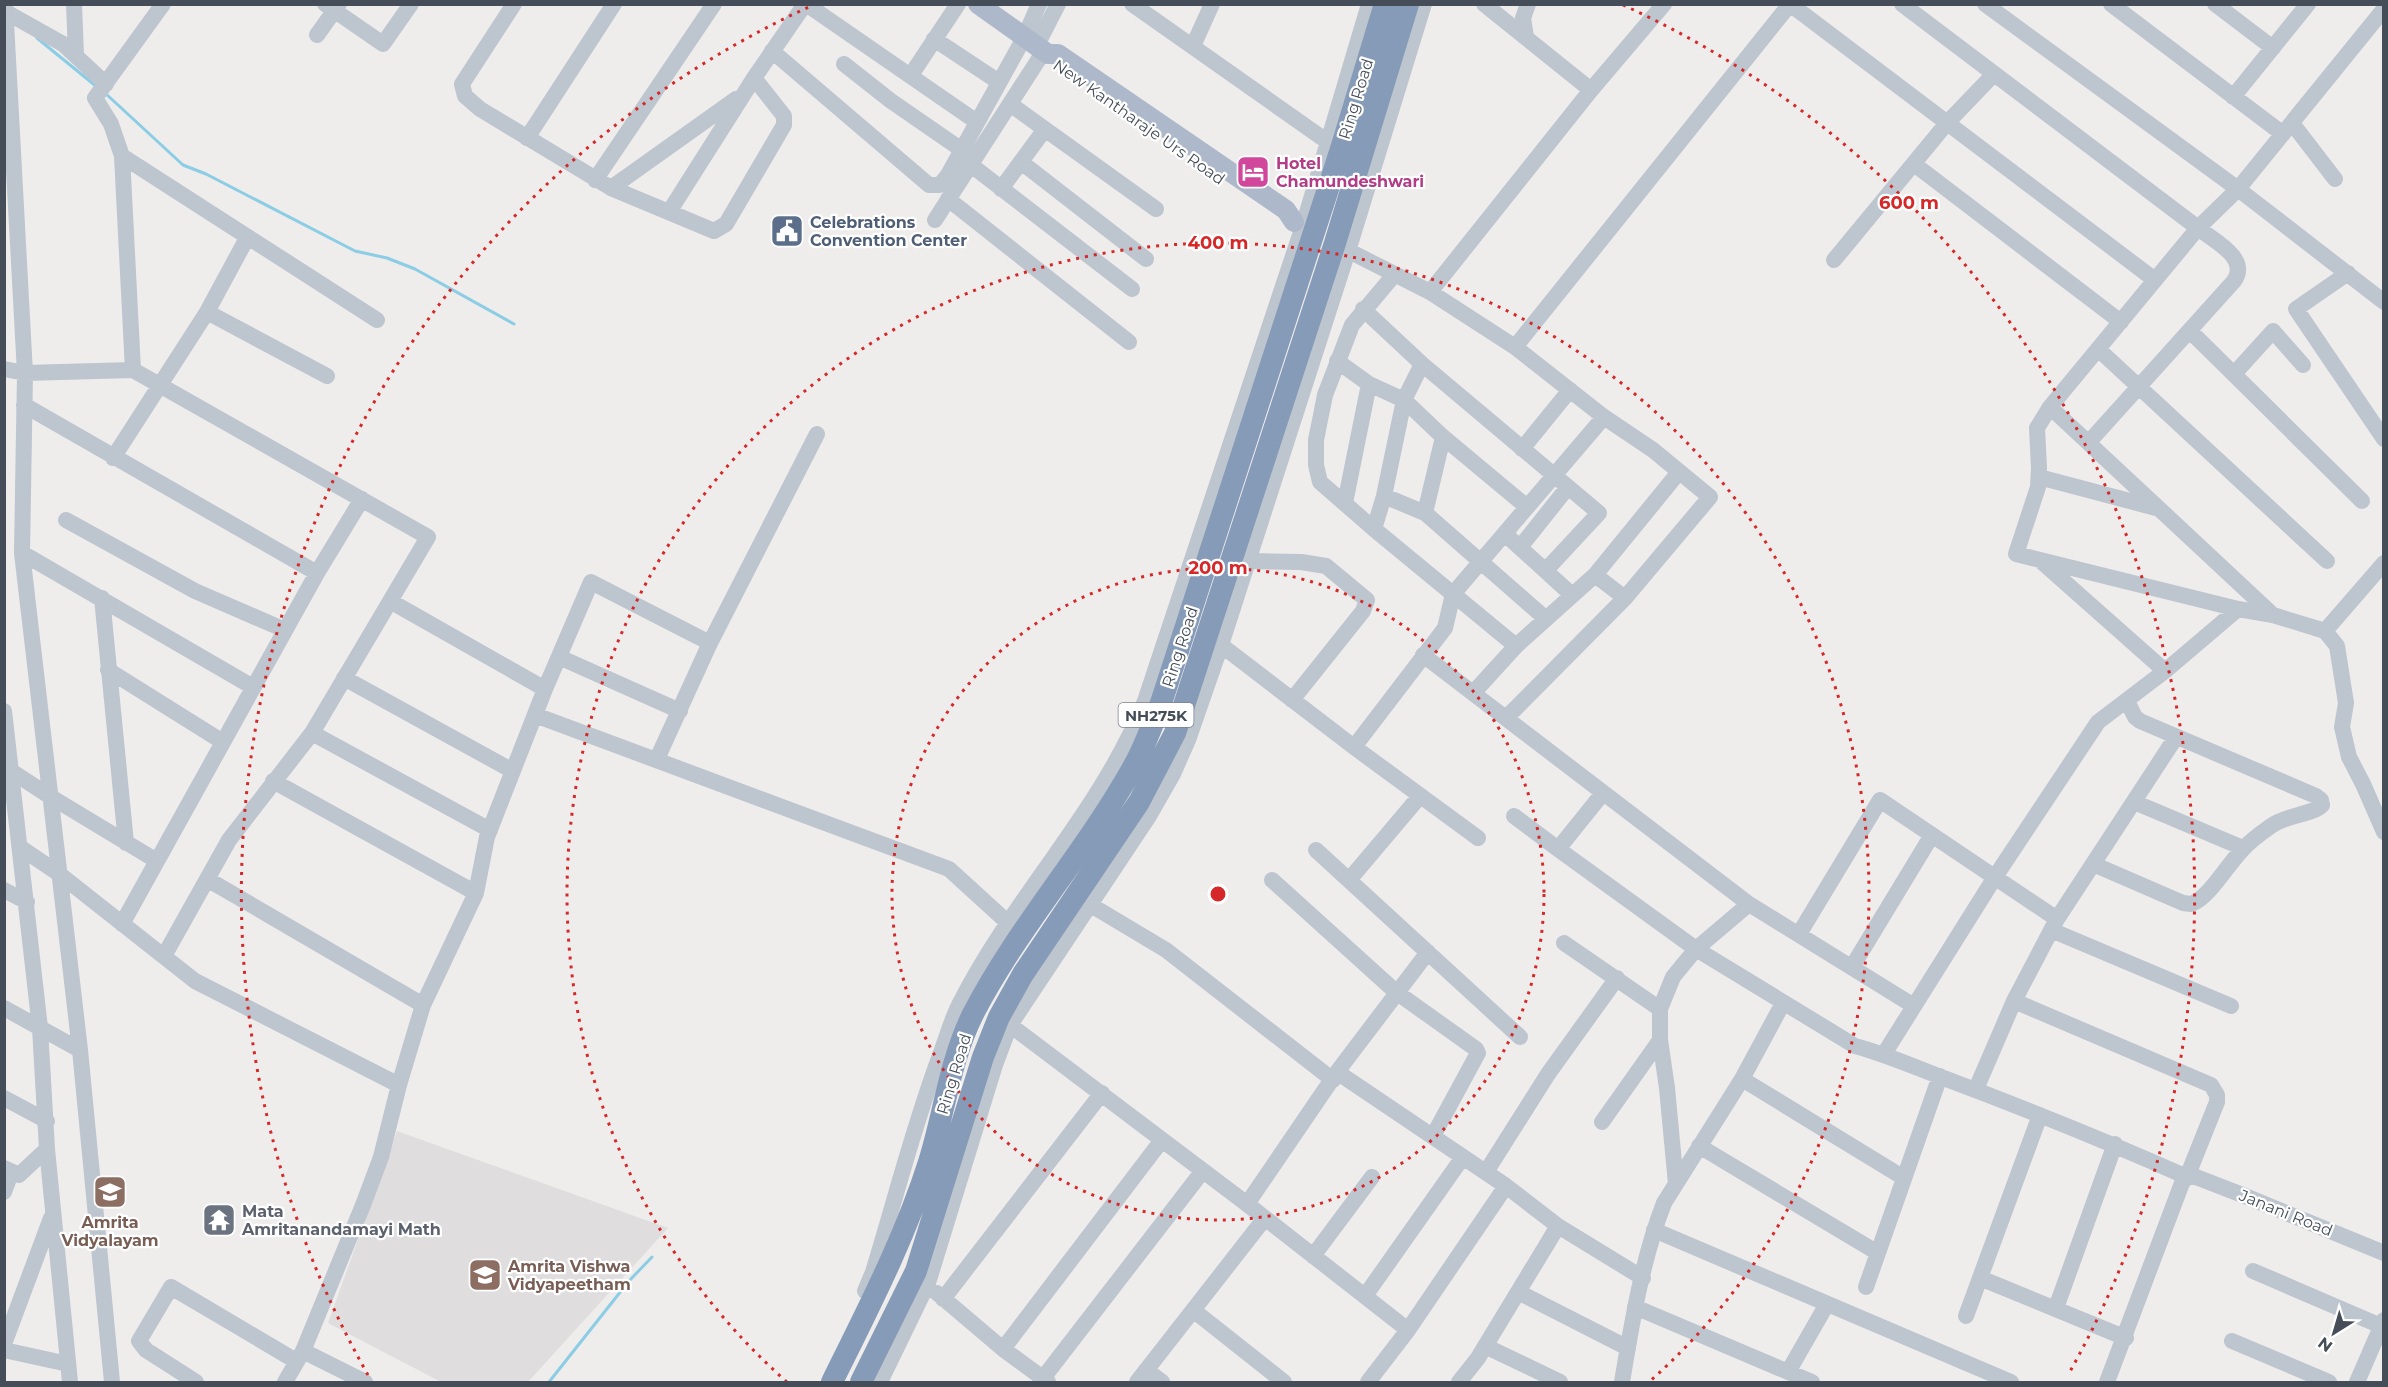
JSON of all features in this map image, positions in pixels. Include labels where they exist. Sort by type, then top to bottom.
[{"type":"highway","name":"Ring Road","points":[[832,1383],[887,1268],[928,1164],[960,1048],[972,1017],[1015,929],[1120,790],[1146,740],[1174,668],[1304,227],[1385,4]]},
{"type":"highway","name":"Ring Road","points":[[861,1383],[922,1277],[983,1057],[1005,1021],[1023,974],[1139,802],[1171,742],[1341,247],[1408,4]]},
{"type":"main road","name":"New Kantharaje Urs Road","points":[[978,4],[1038,46],[1067,60],[1286,210],[1304,227],[1341,247]]},
{"type":"street","points":[[74,4],[76,55]]},
{"type":"street","points":[[133,370],[122,156],[111,124],[95,98],[163,4]]},
{"type":"street","points":[[317,35],[333,7],[383,44],[411,4]]},
{"type":"street","points":[[514,4],[462,84],[465,96],[480,109],[595,180],[714,231],[726,224],[784,124],[784,116],[754,78]]},
{"type":"street","points":[[527,138],[614,4]]},
{"type":"street","points":[[595,180],[714,4]]},
{"type":"street","points":[[669,212],[744,93],[805,4],[977,122]]},
{"type":"street","points":[[911,75],[958,4]]},
{"type":"street","points":[[772,51],[929,185],[940,185],[999,82],[1038,46],[1039,4]]},
{"type":"street","points":[[935,220],[1010,104],[1058,4]]},
{"type":"street","points":[[1193,46],[1212,4]]},
{"type":"street","points":[[1304,227],[1369,4]]},
{"type":"street","points":[[1408,1330],[1102,1093],[1005,1021],[1149,816],[1173,774],[1188,740],[1248,561],[1341,247],[1424,4]]},
{"type":"street","points":[[1484,4],[1591,90]]},
{"type":"street","points":[[1526,37],[1523,18],[1528,4]]},
{"type":"street","points":[[1430,292],[1591,90],[1664,4]]},
{"type":"street","points":[[1515,347],[1790,4],[2155,280]]},
{"type":"street","points":[[1902,4],[2198,228],[2234,256],[2239,264],[2239,274],[2088,442]]},
{"type":"street","points":[[1985,4],[2238,189],[2348,273],[2380,293]]},
{"type":"street","points":[[2111,4],[2233,97],[2288,129],[2335,178]]},
{"type":"street","points":[[2215,4],[2272,48]]},
{"type":"street","points":[[2233,97],[2305,5]]},
{"type":"street","points":[[1136,6],[1328,142]]},
{"type":"street","points":[[5,9],[63,44],[106,84]]},
{"type":"street","points":[[5,9],[25,373],[22,553],[80,1050],[112,1383]]},
{"type":"street","points":[[2384,9],[2238,189],[2198,228],[2050,407],[2037,428],[2039,477],[2031,511],[2020,536],[2016,554],[2238,609],[2273,615],[2325,631],[2337,646],[2346,703],[2342,726],[2349,758],[2384,832]]},
{"type":"street","points":[[934,39],[999,82]]},
{"type":"street","points":[[844,64],[891,101],[962,150]]},
{"type":"street","points":[[1834,260],[1947,123],[1994,74]]},
{"type":"street","points":[[610,188],[744,93]]},
{"type":"street","points":[[1010,104],[1156,209]]},
{"type":"street","points":[[1001,189],[1045,129]]},
{"type":"street","points":[[122,156],[377,320]]},
{"type":"street","points":[[1021,162],[1146,259]]},
{"type":"street","points":[[1914,164],[2121,322]]},
{"type":"street","points":[[971,165],[1132,290]]},
{"type":"street","points":[[948,199],[1129,342]]},
{"type":"street","points":[[113,458],[207,312],[247,238]]},
{"type":"street","points":[[1341,247],[1430,292],[1515,347],[1604,417],[1653,450],[1710,497],[1625,598],[1507,717]]},
{"type":"street","points":[[2348,273],[2296,309],[2384,439]]},
{"type":"street","points":[[1394,275],[1363,309],[1352,325],[1337,361],[1325,395],[1316,440],[1316,465],[1320,482],[1516,646]]},
{"type":"street","points":[[1363,309],[1422,364],[1599,513],[1546,570]]},
{"type":"street","points":[[207,312],[327,376]]},
{"type":"street","points":[[2190,331],[2362,501]]},
{"type":"street","points":[[2234,374],[2273,331],[2303,365]]},
{"type":"street","points":[[2098,349],[2327,561]]},
{"type":"street","points":[[1337,361],[1369,384],[1404,400],[1443,437],[1527,507]]},
{"type":"street","points":[[1374,529],[1384,496],[1404,400],[1422,364]]},
{"type":"street","points":[[4,369],[25,373],[133,370],[428,537],[312,733],[229,840],[164,956]]},
{"type":"street","points":[[1345,503],[1369,384]]},
{"type":"street","points":[[1522,449],[1570,390]]},
{"type":"street","points":[[24,405],[317,573]]},
{"type":"street","points":[[2050,407],[2273,615]]},
{"type":"street","points":[[1354,747],[1445,628],[1453,594],[1604,417]]},
{"type":"street","points":[[657,759],[710,643],[817,434]]},
{"type":"street","points":[[1425,513],[1443,437]]},
{"type":"street","points":[[1474,692],[1516,646],[1595,575],[1679,472]]},
{"type":"street","points":[[2039,477],[2159,508]]},
{"type":"street","points":[[1521,546],[1568,488]]},
{"type":"street","points":[[1384,496],[1425,513],[1545,618]]},
{"type":"street","points":[[122,924],[317,573],[362,499]]},
{"type":"street","points":[[66,520],[195,591],[285,630]]},
{"type":"street","points":[[1505,534],[1521,546],[1572,595]]},
{"type":"street","points":[[22,553],[253,687]]},
{"type":"street","points":[[2039,559],[2165,671]]},
{"type":"street","points":[[1248,561],[1301,562],[1326,566],[1367,600],[1363,611],[1292,700]]},
{"type":"street","points":[[2325,631],[2384,563]]},
{"type":"street","points":[[1595,575],[1625,598]]},
{"type":"street","points":[[285,1383],[300,1356],[381,1157],[399,1085],[423,1005],[476,893],[490,830],[545,688],[591,582],[710,643]]},
{"type":"street","points":[[102,598],[126,843]]},
{"type":"street","points":[[390,601],[545,688]]},
{"type":"street","points":[[1884,1054],[1995,877],[2098,722],[2165,671],[2238,609]]},
{"type":"street","points":[[1221,645],[1478,838]]},
{"type":"street","points":[[1423,655],[1749,904],[1914,1006]]},
{"type":"street","points":[[559,657],[680,711]]},
{"type":"street","points":[[108,670],[223,742]]},
{"type":"street","points":[[344,678],[513,771]]},
{"type":"street","points":[[2093,864],[2183,903],[2191,904],[2202,897],[2243,848],[2281,819],[2320,808],[2321,800],[2316,796],[2134,717],[2127,701]]},
{"type":"street","points":[[4,711],[15,834],[27,902],[40,1028],[47,1149],[70,1383]]},
{"type":"street","points":[[535,715],[949,870],[1015,929],[959,1005],[926,1094],[873,1272],[855,1315],[819,1383]]},
{"type":"street","points":[[312,733],[490,830]]},
{"type":"street","points":[[1976,1089],[2014,1001],[2054,924],[2176,737]]},
{"type":"street","points":[[9,769],[157,861]]},
{"type":"street","points":[[273,782],[476,893]]},
{"type":"street","points":[[1558,849],[1603,793]]},
{"type":"street","points":[[1349,880],[1420,796]]},
{"type":"street","points":[[1799,934],[1880,800],[1995,877],[2054,924],[2231,1006]]},
{"type":"street","points":[[2134,802],[2243,848]]},
{"type":"street","name":"Janani Road","points":[[1514,816],[1696,949],[1855,1046],[1884,1054],[1976,1089],[2115,1144],[2187,1177],[2240,1194],[2384,1253]]},
{"type":"street","points":[[15,834],[58,873],[195,981],[399,1085]]},
{"type":"street","points":[[1852,967],[1932,835]]},
{"type":"street","points":[[1316,850],[1520,1037]]},
{"type":"street","points":[[207,879],[423,1005]]},
{"type":"street","points":[[1272,880],[1396,992],[1476,1049],[1478,1053],[1433,1137]]},
{"type":"street","points":[[4,890],[27,902]]},
{"type":"street","points":[[1089,904],[1166,950],[1335,1076],[1486,1172],[1558,1226],[1643,1278]]},
{"type":"street","points":[[1676,1184],[1660,1040],[1660,1009],[1673,977],[1696,949],[1749,904]]},
{"type":"street","points":[[1564,943],[1660,1009]]},
{"type":"street","points":[[1246,1204],[1335,1076],[1428,952]]},
{"type":"street","points":[[1486,1172],[1548,1074],[1617,978]]},
{"type":"street","points":[[2014,1001],[2211,1085],[2217,1095],[2217,1102],[2187,1177],[2182,1184],[2126,1338],[2107,1383]]},
{"type":"street","points":[[1622,1383],[1635,1307],[1654,1230],[1664,1203],[1742,1079],[1784,1003]]},
{"type":"street","points":[[4,1008],[80,1050]]},
{"type":"street","points":[[1602,1122],[1660,1040]]},
{"type":"street","points":[[1866,1287],[1940,1076]]},
{"type":"street","points":[[1742,1079],[1904,1178]]},
{"type":"street","points":[[943,1299],[1102,1093]]},
{"type":"street","points":[[4,1098],[47,1120]]},
{"type":"street","points":[[1966,1316],[2040,1115]]},
{"type":"street","points":[[1003,1349],[1162,1140]]},
{"type":"street","points":[[2056,1308],[2115,1144]]},
{"type":"street","points":[[1699,1146],[1878,1253]]},
{"type":"street","points":[[4,1192],[8,1170],[19,1175],[47,1149]]},
{"type":"street","points":[[1365,1296],[1463,1157]]},
{"type":"street","points":[[880,1383],[922,1277],[943,1299],[1044,1381],[1202,1172]]},
{"type":"street","points":[[1313,1256],[1372,1178]]},
{"type":"street","points":[[1368,1383],[1408,1330],[1506,1186]]},
{"type":"street","points":[[4,1344],[53,1213]]},
{"type":"street","points":[[1162,1383],[1142,1376],[1265,1218]]},
{"type":"street","points":[[1459,1383],[1485,1346],[1558,1226]]},
{"type":"street","points":[[1654,1230],[2011,1383]]},
{"type":"street","points":[[2253,1272],[2382,1323],[2377,1353],[2357,1383]]},
{"type":"street","points":[[1980,1278],[2126,1338]]},
{"type":"street","points":[[196,1383],[146,1350],[139,1341],[171,1287],[300,1356],[365,1383]]},
{"type":"street","points":[[1518,1292],[1628,1348]]},
{"type":"street","points":[[1788,1372],[1827,1304]]},
{"type":"street","points":[[1635,1307],[1812,1383]]},
{"type":"street","points":[[1193,1310],[1284,1383]]},
{"type":"street","points":[[2232,1341],[2329,1383]]},
{"type":"street","points":[[1485,1346],[1531,1377],[1560,1383]]},
{"type":"street","points":[[4,1350],[68,1364]]},
{"type":"shaded area","name":"Amrita Vishwa Vidyapeetham","points":[[397,1131],[668,1228],[528,1382],[441,1382],[328,1323]]},
{"type":"waterway","points":[[37,38],[97,87]]},
{"type":"waterway","points":[[105,93],[183,165],[206,174],[355,251],[387,258],[415,269],[514,324]]},
{"type":"waterway","points":[[549,1382],[629,1281],[652,1257]]},
{"type":"place","name":"Hotel Chamundeshwari","points":[[1253,172]]},
{"type":"place","name":"Celebrations Convention Center","points":[[787,231]]},
{"type":"place","name":"Amrita Vidyalayam","points":[[110,1192]]},
{"type":"place","name":"Mata Amritanandamayi Math","points":[[219,1220]]},
{"type":"place","name":"Amrita Vishwa Vidyapeetham","points":[[485,1275]]}]
